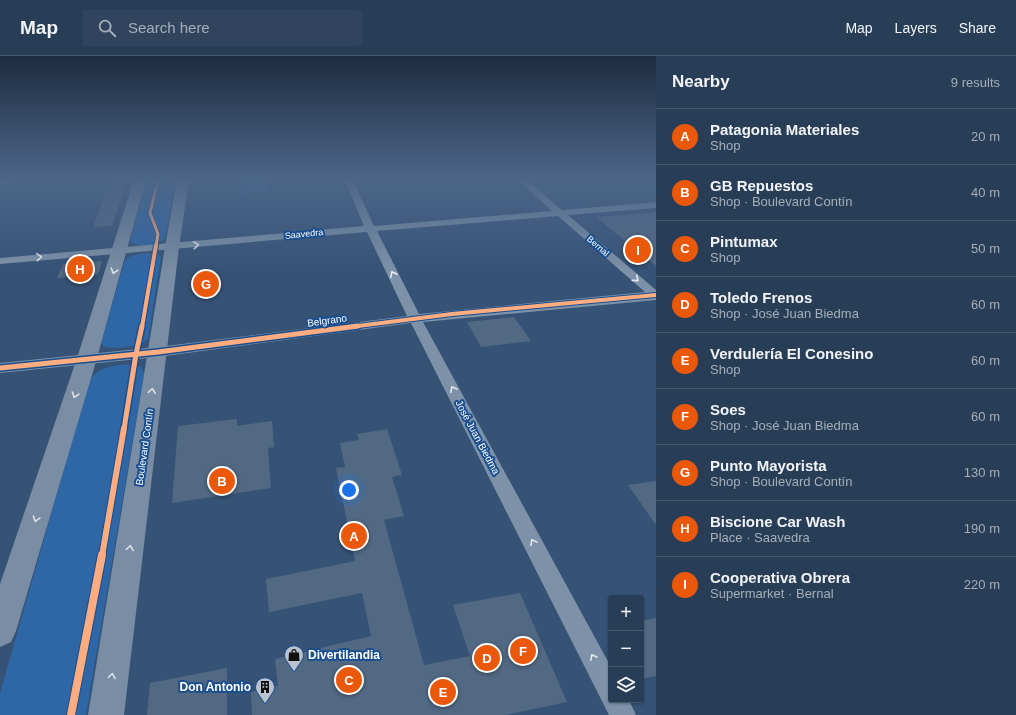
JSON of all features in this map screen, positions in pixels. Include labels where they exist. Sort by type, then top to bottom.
[{"type":"main road","points":[[0,631],[87,358],[131,211]]},
{"type":"main road","name":"Boulevard Contín","points":[[106,715],[178,211]]},
{"type":"street","name":"José Juan Biedma","points":[[362,211],[415,318],[608,686]]},
{"type":"street","name":"Saavedra","points":[[0,260],[172,247],[370,228],[577,211]]},
{"type":"street","name":"Bernal","points":[[560,212],[656,295]]},
{"type":"street","name":"Belgrano","points":[[0,368],[158,352],[415,318],[656,295]]},
{"type":"street","points":[[617,703],[623,715]]},
{"type":"shaded area","points":[[138,211],[170,211],[165,238],[162,241],[153,245],[143,246],[130,241]]},
{"type":"shaded area","points":[[153,253],[158,254],[161,257],[148,339],[133,346],[115,348],[104,347],[101,343],[125,260],[135,255]]},
{"type":"shaded area","points":[[134,364],[141,367],[144,374],[86,715],[0,715],[0,693],[89,381],[99,371],[109,367]]},
{"type":"building","points":[[99,211],[117,211],[112,226],[93,227]]},
{"type":"building","points":[[656,212],[656,266],[596,217]]},
{"type":"building","points":[[102,261],[98,274],[57,278],[63,264]]},
{"type":"building","points":[[514,317],[531,341],[481,347],[467,322]]},
{"type":"building","points":[[237,419],[237,426],[272,421],[274,447],[268,448],[271,488],[172,503],[178,426]]},
{"type":"building","points":[[387,429],[402,475],[392,477],[404,516],[384,520],[424,665],[470,656],[453,605],[520,593],[567,702],[506,715],[252,715],[251,692],[278,686],[275,659],[371,636],[362,593],[269,612],[266,579],[355,561],[336,468],[345,467],[340,443],[359,440],[357,434]]},
{"type":"building","points":[[656,481],[656,525],[628,485]]},
{"type":"building","points":[[656,618],[656,676],[644,678],[644,631],[644,620]]},
{"type":"building","points":[[227,668],[227,715],[147,715],[150,683]]},
{"type":"cycle path","points":[[71,715],[112,504],[136,354],[158,234],[150,213],[151,211]]},
{"type":"cycle path","points":[[0,368],[158,352],[452,314],[656,295]]},
{"type":"place","name":"Cooperativa Obrera","points":[[638,250]]},
{"type":"place","name":"Biscione Car Wash","points":[[80,269]]},
{"type":"place","name":"Punto Mayorista","points":[[206,284]]},
{"type":"place","name":"GB Repuestos","points":[[222,481]]},
{"type":"place","name":"Patagonia Materiales","points":[[354,536]]},
{"type":"place","name":"Soes","points":[[523,651]]},
{"type":"place","name":"Toledo Frenos","points":[[487,658]]},
{"type":"place","name":"Divertilandia","points":[[294,672]]},
{"type":"place","name":"Pintumax","points":[[349,680]]},
{"type":"place","name":"Verdulería El Conesino","points":[[443,692]]},
{"type":"place","name":"Don Antonio","points":[[265,704]]}]
